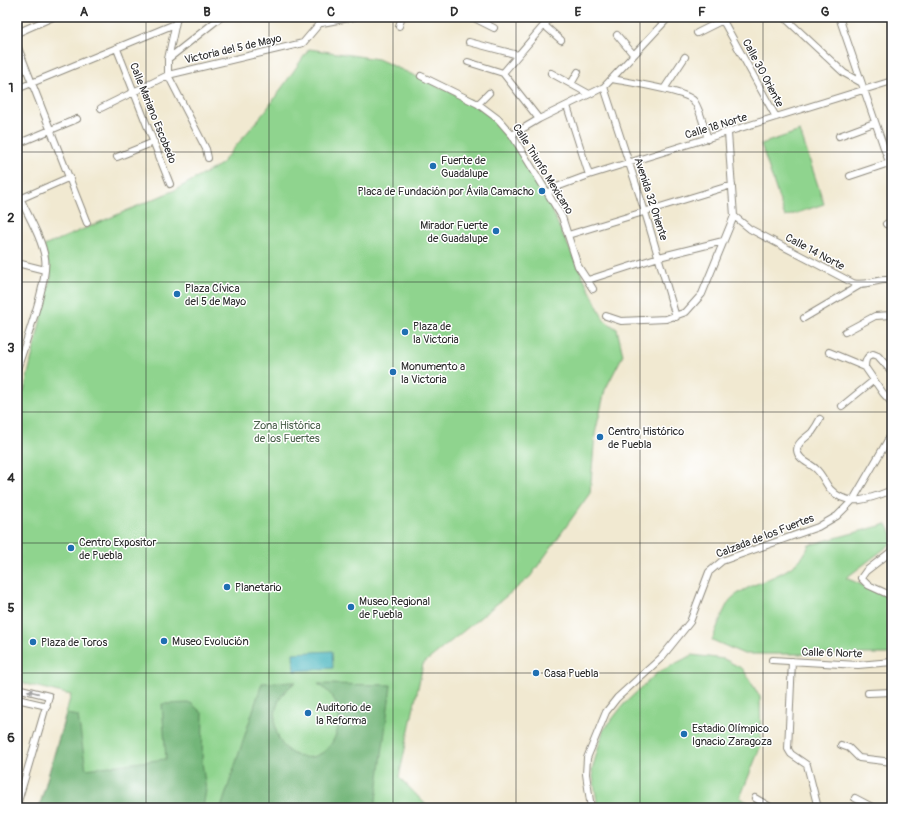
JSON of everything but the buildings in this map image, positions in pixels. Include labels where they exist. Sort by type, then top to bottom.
[{"type":"street","points":[[17,33],[53,17]]},
{"type":"street","points":[[177,17],[168,59],[168,75],[206,149],[208,158]]},
{"type":"street","points":[[168,59],[221,17]]},
{"type":"street","points":[[322,23],[325,17]]},
{"type":"street","points":[[322,23],[354,17]]},
{"type":"street","points":[[399,26],[402,17]]},
{"type":"street","points":[[472,17],[494,28]]},
{"type":"street","points":[[512,135],[539,119],[604,87],[633,54],[669,17]]},
{"type":"street","points":[[784,17],[844,73],[860,82]]},
{"type":"street","points":[[839,17],[874,123],[892,171]]},
{"type":"street","points":[[697,33],[724,19]]},
{"type":"street","name":"Calle 30 Oriente","points":[[724,19],[776,118]]},
{"type":"street","points":[[503,73],[546,20],[561,40]]},
{"type":"street","name":"Victoria del 5 de Mayo","points":[[101,108],[168,75],[303,42],[322,23]]},
{"type":"street","points":[[17,89],[175,24]]},
{"type":"street","points":[[617,35],[633,54]]},
{"type":"street","points":[[469,42],[518,55]]},
{"type":"street","points":[[17,45],[33,82],[87,223]]},
{"type":"street","name":"Calle Mariano Escobedo","points":[[117,49],[170,184]]},
{"type":"street","points":[[664,90],[685,57]]},
{"type":"street","points":[[468,62],[503,73],[539,119]]},
{"type":"street","points":[[571,84],[578,72]]},
{"type":"street","points":[[551,73],[589,94]]},
{"type":"street","name":"Calle Triunfo Mexicano","points":[[421,76],[478,104],[498,119],[512,135],[562,217],[578,266],[593,289]]},
{"type":"street","points":[[612,79],[664,90],[693,100],[708,139]]},
{"type":"street","name":"Calle 18 Norte","points":[[548,193],[554,188],[589,175],[892,81]]},
{"type":"street","name":"Avenida 32 Oriente","points":[[604,87],[645,212],[676,317]]},
{"type":"street","points":[[478,104],[489,93]]},
{"type":"street","points":[[567,106],[589,175]]},
{"type":"street","points":[[17,144],[77,119]]},
{"type":"street","points":[[839,136],[874,123]]},
{"type":"street","points":[[606,316],[621,321],[666,319],[676,317],[686,312],[702,294],[734,216],[728,133]]},
{"type":"street","points":[[117,157],[154,142]]},
{"type":"street","points":[[850,176],[890,163]]},
{"type":"street","points":[[20,199],[70,178]]},
{"type":"street","points":[[568,235],[732,185]]},
{"type":"street","points":[[17,191],[42,246],[46,268],[17,370]]},
{"type":"street","name":"Calle 14 Norte","points":[[734,216],[750,229],[853,283],[860,285]]},
{"type":"street","points":[[588,280],[659,257],[723,240]]},
{"type":"street","points":[[17,263],[46,268]]},
{"type":"street","points":[[804,318],[860,285],[881,280],[892,280]]},
{"type":"street","points":[[845,332],[875,316],[892,315]]},
{"type":"street","points":[[829,352],[865,367],[892,403]]},
{"type":"street","points":[[865,367],[865,360],[869,355],[873,354],[878,356],[892,372]]},
{"type":"street","points":[[842,406],[874,380]]},
{"type":"street","points":[[820,419],[812,432],[798,446],[797,452],[799,456],[819,472],[833,492],[853,500],[867,500],[892,490]]},
{"type":"street","name":"Calzada de los Fuertes","points":[[591,808],[586,774],[588,758],[606,712],[616,698],[661,658],[690,622],[711,569],[722,561],[736,555],[818,527],[837,516],[853,500],[892,433]]},
{"type":"street","points":[[892,551],[866,571],[861,578],[868,585],[892,596]]},
{"type":"street","name":"Calle 6 Norte","points":[[772,660],[858,665],[892,662]]},
{"type":"street","points":[[792,661],[788,750],[791,754],[807,765],[818,808]]},
{"type":"street","points":[[17,688],[49,696],[17,805]]},
{"type":"street","points":[[868,693],[892,692]]},
{"type":"street","points":[[17,700],[46,706]]},
{"type":"street","points":[[841,745],[849,748],[859,758],[892,762]]},
{"type":"street","points":[[755,798],[772,808]]},
{"type":"street","points":[[855,798],[874,808]]},
{"type":"green space","name":"Zona Histórica de los Fuertes","points":[[309,49],[378,59],[475,103],[500,125],[542,186],[560,229],[604,320],[617,329],[623,355],[605,390],[595,434],[590,493],[530,577],[423,664],[399,777],[429,808],[39,808],[71,695],[17,682],[17,403],[19,394],[24,391],[51,276],[44,246],[175,190],[220,165],[267,109]]},
{"type":"green space","points":[[800,131],[824,204],[785,217],[761,144]]},
{"type":"green space","points":[[887,524],[892,534],[892,543],[846,578],[892,598],[892,654],[744,654],[712,640],[729,601],[732,598],[752,586],[786,571],[803,556],[809,545]]},
{"type":"green space","name":"Estadio Olímpico Ignacio Zaragoza","points":[[692,655],[724,659],[743,669],[760,697],[761,745],[740,798],[758,808],[598,808],[592,770],[603,731],[624,704],[657,673]]},
{"type":"green space","points":[[296,682],[287,689],[281,697],[277,706],[275,717],[277,733],[283,746],[293,754],[304,757],[316,756],[326,750],[334,738],[339,721],[337,704],[331,695],[318,684],[391,685],[375,808],[221,808],[262,683]]},
{"type":"green space","points":[[191,703],[203,714],[202,762],[206,790],[203,808],[39,808],[66,714],[78,716],[86,769],[166,759],[162,704]]},
{"type":"water","points":[[332,651],[333,668],[294,671],[293,653]]},
{"type":"place","name":"Fuerte de Guadalupe","points":[[433,166]]},
{"type":"place","name":"Placa de Fundación por Ávila Camacho","points":[[542,191]]},
{"type":"place","name":"Mirador Fuerte de Guadalupe","points":[[496,231]]},
{"type":"place","name":"Plaza Cívica del 5 de Mayo","points":[[177,294]]},
{"type":"place","name":"Plaza de la Victoria","points":[[405,332]]},
{"type":"place","name":"Monumento a la Victoria","points":[[393,372]]},
{"type":"place","name":"Centro Histórico de Puebla","points":[[600,437]]},
{"type":"place","name":"Centro Expositor de Puebla","points":[[71,548]]},
{"type":"place","name":"Planetario","points":[[227,587]]},
{"type":"place","name":"Museo Regional de Puebla","points":[[351,607]]},
{"type":"place","name":"Museo Evolución","points":[[164,641]]},
{"type":"place","name":"Plaza de Toros","points":[[33,642]]},
{"type":"place","name":"Casa Puebla","points":[[536,673]]},
{"type":"place","name":"Auditorio de la Reforma","points":[[308,713]]},
{"type":"place","name":"Estadio Olímpico Ignacio Zaragoza","points":[[684,734]]}]
